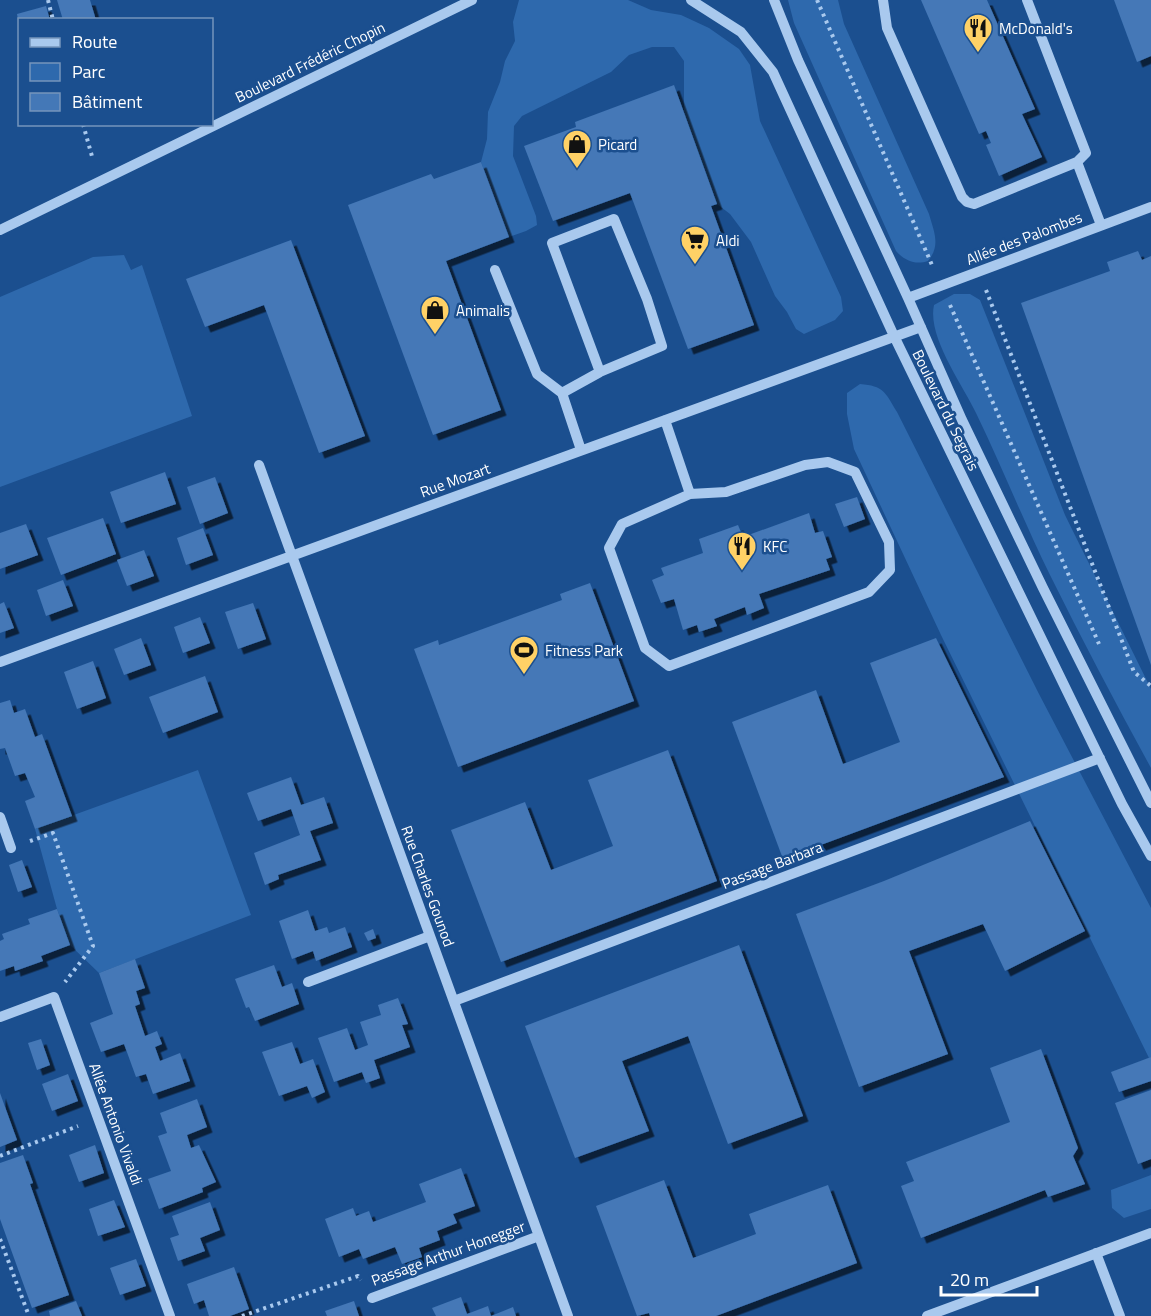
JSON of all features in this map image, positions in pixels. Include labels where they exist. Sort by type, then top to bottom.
[{"type":"street","name":"Boulevard Frédéric Chopin","points":[[0,230],[472,0]]},
{"type":"street","name":"Boulevard du Segrais","points":[[691,0],[741,32],[773,72],[894,336],[1122,804],[1151,856]]},
{"type":"street","name":"Boulevard du Segrais","points":[[774,0],[798,60],[962,420],[1151,803]]},
{"type":"street","points":[[883,0],[887,28],[962,197],[974,204],[1077,162],[1086,153],[1027,0]]},
{"type":"street","points":[[1077,162],[1101,225]]},
{"type":"street","name":"Allée des Palombes","points":[[908,298],[1151,207]]},
{"type":"street","points":[[562,393],[600,372],[662,346],[614,219],[552,243],[600,372]]},
{"type":"street","points":[[495,270],[537,374],[562,393],[581,450]]},
{"type":"street","name":"Rue Mozart","points":[[0,662],[921,327]]},
{"type":"street","points":[[665,420],[690,494]]},
{"type":"street","points":[[828,462],[855,472],[889,542],[890,570],[869,592],[669,666],[645,648],[609,548],[622,524],[690,494],[726,492],[805,465],[828,462]]},
{"type":"street","name":"Rue Charles Gounod","points":[[259,465],[568,1316]]},
{"type":"street","name":"Passage Barbara","points":[[454,1001],[1100,758]]},
{"type":"street","points":[[0,817],[11,848]]},
{"type":"street","points":[[308,982],[430,936]]},
{"type":"street","points":[[0,1017],[54,997]]},
{"type":"street","name":"Allée Antonio Vivaldi","points":[[54,997],[170,1316]]},
{"type":"street","points":[[927,1316],[1151,1233]]},
{"type":"street","name":"Passage Arthur Honegger","points":[[372,1298],[539,1236]]},
{"type":"street","points":[[1096,1253],[1120,1316]]},
{"type":"path","points":[[48,0],[52,18]]},
{"type":"path","points":[[817,0],[1100,647]]},
{"type":"path","points":[[84,126],[93,161]]},
{"type":"path","points":[[977,272],[990,298],[1134,672],[1151,686]]},
{"type":"path","points":[[11,848],[53,832],[93,946],[54,997]]},
{"type":"path","points":[[0,1155],[98,1119]]},
{"type":"path","points":[[0,1239],[28,1316]]},
{"type":"path","name":"Passage Arthur Honegger","points":[[242,1316],[358,1276],[372,1298]]},
{"type":"green space","points":[[519,0],[628,0],[651,10],[681,15],[709,28],[739,49],[750,65],[760,121],[841,297],[843,311],[835,320],[804,334],[796,329],[775,296],[751,242],[730,214],[717,204],[684,113],[684,61],[674,47],[652,47],[629,55],[611,72],[522,116],[514,126],[513,156],[536,216],[537,225],[509,237],[481,162],[487,139],[488,112],[500,82],[505,61],[515,41],[513,22]]},
{"type":"green space","points":[[788,0],[838,0],[844,24],[929,214],[935,244],[928,261],[919,263],[910,261],[896,251],[794,23]]},
{"type":"green space","points":[[124,255],[131,270],[142,265],[192,416],[0,487],[0,297],[93,257]]},
{"type":"green space","points":[[954,294],[970,294],[980,300],[1065,515],[1151,689],[1151,768],[1062,599],[976,413],[941,346],[933,318],[934,305]]},
{"type":"green space","points":[[860,384],[879,388],[890,399],[1039,694],[1151,908],[1151,1057],[1149,1058],[941,635],[854,449],[847,414],[847,393]]},
{"type":"green space","points":[[198,770],[251,915],[99,973],[70,945],[57,909],[35,829]]},
{"type":"green space","points":[[1151,1175],[1151,1209],[1124,1218],[1112,1208],[1111,1190]]},
{"type":"building","points":[[57,0],[90,0],[95,18],[62,18]]},
{"type":"building","name":"McDonald's","points":[[921,0],[987,0],[1035,109],[1022,114],[1042,157],[999,176],[986,145],[991,143],[986,131],[979,134]]},
{"type":"building","points":[[1114,0],[1151,0],[1151,56],[1137,62]]},
{"type":"building","points":[[46,6],[49,18],[18,18],[18,20],[17,14]]},
{"type":"building","name":"Aldi","points":[[674,85],[717,204],[711,206],[754,325],[688,349],[630,193],[553,221],[524,146],[576,127],[575,122]]},
{"type":"building","name":"Animalis","points":[[481,162],[509,237],[446,261],[501,410],[433,435],[348,205],[431,174],[434,179]]},
{"type":"building","points":[[291,240],[365,436],[319,453],[264,305],[205,327],[186,279]]},
{"type":"building","points":[[1138,251],[1142,260],[1151,256],[1151,665],[1021,303],[1110,271],[1107,262]]},
{"type":"building","points":[[165,472],[176,504],[121,523],[110,492]]},
{"type":"building","points":[[215,477],[228,513],[200,524],[187,487]]},
{"type":"building","points":[[857,497],[865,519],[844,527],[835,504]]},
{"type":"building","name":"KFC","points":[[809,513],[815,533],[823,531],[832,557],[826,559],[830,570],[759,594],[764,608],[747,615],[745,607],[714,619],[717,626],[699,632],[697,625],[683,630],[674,599],[661,603],[652,580],[664,575],[661,568],[703,553],[699,539],[738,525],[743,537]]},
{"type":"building","points":[[103,518],[116,554],[61,575],[47,538]]},
{"type":"building","points":[[26,524],[38,555],[0,569],[0,533]]},
{"type":"building","points":[[203,528],[213,555],[186,565],[177,538]]},
{"type":"building","points":[[144,550],[154,576],[127,586],[117,560]]},
{"type":"building","points":[[63,580],[73,606],[46,616],[37,590]]},
{"type":"building","name":"Fitness Park","points":[[590,583],[634,701],[458,767],[414,649],[438,640],[439,645],[562,600],[560,594]]},
{"type":"building","points":[[4,602],[14,628],[0,633],[0,604]]},
{"type":"building","points":[[253,603],[266,639],[238,649],[225,612]]},
{"type":"building","points":[[200,617],[210,643],[183,653],[174,627]]},
{"type":"building","points":[[141,638],[151,665],[124,675],[114,649]]},
{"type":"building","points":[[936,638],[1004,777],[783,859],[732,722],[816,690],[843,764],[900,742],[870,663]]},
{"type":"building","points":[[93,661],[106,698],[77,709],[64,672]]},
{"type":"building","points":[[205,676],[218,712],[163,733],[149,697]]},
{"type":"building","points":[[10,700],[14,713],[25,709],[35,737],[42,734],[72,816],[35,829],[25,801],[35,797],[25,773],[15,776],[5,748],[0,749],[0,703]]},
{"type":"building","points":[[668,750],[717,881],[501,962],[451,830],[525,802],[551,870],[613,846],[588,780]]},
{"type":"building","points":[[291,777],[301,805],[324,797],[333,823],[310,831],[321,860],[278,875],[279,879],[265,885],[254,853],[300,835],[291,809],[258,821],[247,793]]},
{"type":"building","points":[[1030,821],[1085,931],[1005,971],[983,924],[909,951],[948,1054],[859,1087],[796,914],[884,881]]},
{"type":"building","points":[[22,860],[32,887],[18,892],[9,865]]},
{"type":"building","points":[[57,909],[70,945],[41,956],[43,961],[15,971],[14,966],[0,971],[0,941],[4,939],[2,934],[30,924],[28,919]]},
{"type":"building","points":[[308,910],[315,931],[327,927],[329,933],[345,927],[352,947],[316,961],[313,951],[292,959],[279,921]]},
{"type":"building","points":[[373,929],[376,938],[368,941],[364,933]]},
{"type":"building","points":[[739,945],[803,1116],[728,1144],[688,1036],[622,1061],[649,1131],[575,1158],[525,1026]]},
{"type":"building","points":[[135,959],[145,988],[136,991],[140,1004],[135,1006],[145,1036],[157,1031],[162,1044],[155,1047],[160,1061],[180,1053],[190,1081],[153,1094],[146,1074],[136,1077],[124,1044],[101,1052],[90,1023],[113,1014],[99,973]]},
{"type":"building","points":[[274,965],[282,987],[292,983],[299,1004],[255,1021],[249,1007],[246,1008],[235,979]]},
{"type":"building","points":[[398,998],[408,1024],[402,1025],[410,1047],[374,1060],[380,1078],[366,1083],[362,1072],[334,1082],[318,1038],[347,1028],[355,1050],[368,1045],[360,1022],[381,1015],[378,1005]]},
{"type":"building","points":[[41,1039],[50,1065],[37,1070],[28,1043]]},
{"type":"building","points":[[292,1042],[300,1064],[313,1059],[325,1092],[312,1098],[307,1086],[279,1096],[262,1052]]},
{"type":"building","points":[[1041,1049],[1078,1148],[1073,1156],[1085,1184],[1048,1197],[1045,1190],[921,1238],[901,1186],[914,1181],[906,1162],[1010,1122],[990,1068]]},
{"type":"building","points":[[1151,1057],[1151,1081],[1119,1092],[1111,1072]]},
{"type":"building","points":[[68,1074],[78,1101],[52,1111],[42,1084]]},
{"type":"building","points":[[1151,1090],[1151,1159],[1138,1164],[1115,1103]]},
{"type":"building","points":[[0,1093],[17,1140],[0,1147]]},
{"type":"building","points":[[197,1099],[207,1127],[187,1135],[191,1148],[199,1145],[216,1182],[202,1188],[203,1192],[159,1209],[148,1179],[171,1171],[158,1136],[167,1133],[160,1113]]},
{"type":"building","points":[[95,1145],[104,1173],[79,1182],[69,1155]]},
{"type":"building","points":[[23,1155],[33,1183],[30,1184],[69,1295],[32,1308],[0,1219],[0,1163]]},
{"type":"building","points":[[461,1168],[475,1206],[453,1214],[457,1223],[437,1231],[440,1240],[419,1248],[422,1257],[402,1264],[395,1247],[363,1259],[359,1249],[339,1257],[325,1219],[353,1208],[356,1216],[369,1211],[373,1222],[426,1202],[419,1184]]},
{"type":"building","points":[[664,1180],[693,1258],[756,1234],[749,1214],[828,1185],[857,1263],[716,1316],[650,1316],[649,1313],[637,1316],[596,1206]]},
{"type":"building","points":[[114,1200],[125,1227],[98,1236],[89,1209]]},
{"type":"building","points":[[210,1202],[220,1230],[200,1238],[205,1251],[178,1261],[170,1238],[179,1235],[172,1216]]},
{"type":"building","points":[[136,1259],[146,1286],[120,1295],[110,1268]]},
{"type":"building","points":[[234,1267],[249,1309],[230,1316],[209,1316],[204,1300],[194,1304],[187,1284]]},
{"type":"building","points":[[461,1297],[467,1314],[488,1306],[491,1316],[436,1316],[432,1308]]},
{"type":"building","points":[[76,1301],[82,1316],[50,1316],[49,1311]]},
{"type":"building","points":[[354,1301],[359,1316],[327,1316],[325,1311]]},
{"type":"building","points":[[513,1307],[516,1316],[491,1316]]},
{"type":"place","name":"McDonald's","points":[[978,54]]},
{"type":"place","name":"Picard","points":[[577,170]]},
{"type":"place","name":"Aldi","points":[[695,266]]},
{"type":"place","name":"Animalis","points":[[435,336]]},
{"type":"place","name":"KFC","points":[[742,572]]},
{"type":"place","name":"Fitness Park","points":[[524,676]]}]
